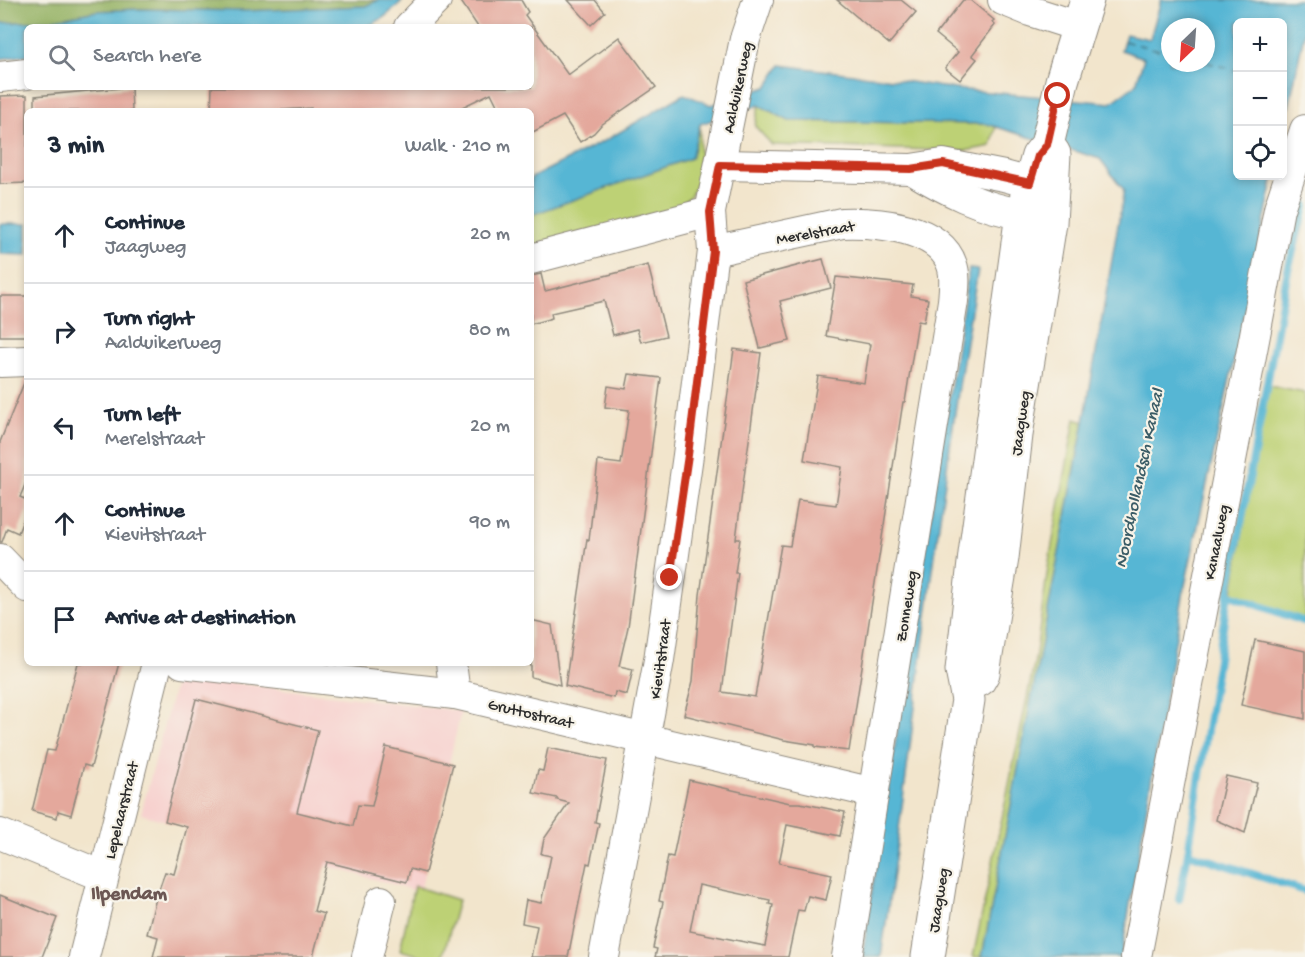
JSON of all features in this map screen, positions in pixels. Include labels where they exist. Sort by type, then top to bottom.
[{"type":"main road","name":"Jaagweg","points":[[928,957],[968,700],[962,670],[975,554],[1022,214],[1041,183],[1054,154],[1047,145],[1058,96],[1082,13]]},
{"type":"main road","name":"Jaagweg","points":[[968,700],[983,673],[1000,570],[1016,435],[1050,223],[1041,183]]},
{"type":"street","points":[[411,24],[435,0]]},
{"type":"street","name":"Aalduikerweg","points":[[720,165],[745,39],[758,0]]},
{"type":"street","points":[[1003,0],[1023,9],[1082,13]]},
{"type":"street","points":[[0,77],[24,74]]},
{"type":"street","name":"Kanaalweg","points":[[1136,957],[1279,209],[1305,130]]},
{"type":"street","points":[[713,251],[710,212],[720,165],[911,169],[943,164],[1041,183]]},
{"type":"street","points":[[911,169],[942,188],[995,210],[1022,214]]},
{"type":"street","points":[[534,258],[710,212]]},
{"type":"street","name":"Merelstraat","points":[[713,251],[842,222],[872,224],[911,231],[936,243],[947,256]]},
{"type":"street","name":"Kievitstraat","points":[[604,957],[646,739],[688,455],[713,251]]},
{"type":"street","name":"Zonneweg","points":[[847,957],[953,302],[954,274],[952,263],[947,256]]},
{"type":"street","points":[[0,362],[24,361]]},
{"type":"street","points":[[0,559],[24,584]]},
{"type":"street","name":"Lepelaarstraat","points":[[84,957],[156,666]]},
{"type":"street","name":"Gruttostraat","points":[[208,666],[455,694],[874,793]]},
{"type":"street","points":[[451,666],[455,694]]},
{"type":"street","points":[[0,834],[103,876]]},
{"type":"street","points":[[367,957],[381,901]]},
{"type":"shaded area","points":[[177,676],[461,711],[420,892],[141,814]]},
{"type":"green space","points":[[0,0],[379,0],[365,6],[245,11],[140,9],[97,11],[46,21],[0,23]]},
{"type":"green space","points":[[759,105],[789,121],[987,124],[996,127],[991,146],[965,151],[772,145],[755,126]]},
{"type":"green space","points":[[700,124],[699,179],[691,195],[678,208],[534,245],[534,214],[691,158]]},
{"type":"green space","points":[[1269,386],[1305,393],[1305,624],[1232,598]]},
{"type":"green space","points":[[1075,419],[1084,422],[982,957],[973,957],[1035,660],[1048,567]]},
{"type":"green space","points":[[414,886],[458,900],[443,957],[425,957],[400,950]]},
{"type":"water","points":[[379,0],[403,0],[386,16],[372,24],[24,24],[24,55],[0,59],[0,23],[46,21],[97,11],[140,9],[245,11],[365,6]]},
{"type":"water","name":"Noordhollandsch Kanaal","points":[[1161,0],[1305,0],[1305,29],[1287,116],[1287,18],[1233,18],[1233,180],[1273,180],[1184,590],[1121,957],[982,957],[1084,422],[1124,190],[1100,159],[987,124],[789,121],[759,105],[700,124],[691,158],[534,214],[534,176],[608,139],[684,94],[711,105],[767,87],[781,65],[955,89],[1111,103],[1136,84],[1144,58],[1121,50],[1126,34],[1150,39]]},
{"type":"water","points":[[0,224],[24,224],[24,255],[0,254]]},
{"type":"water","points":[[969,269],[978,270],[951,441],[881,957],[862,957]]},
{"type":"building","points":[[460,0],[521,0],[528,12],[525,15],[531,24],[476,24]]},
{"type":"building","points":[[568,0],[595,0],[605,12],[591,25]]},
{"type":"building","points":[[837,0],[901,0],[916,12],[889,44]]},
{"type":"building","points":[[963,0],[970,0],[994,20],[992,22],[995,25],[972,55],[977,59],[960,80],[945,68],[958,52],[936,34]]},
{"type":"building","points":[[534,28],[568,75],[619,37],[656,87],[580,142],[563,116],[534,131],[534,108],[498,108],[491,93],[460,108],[211,108],[212,90],[534,90]]},
{"type":"building","points":[[99,90],[131,90],[132,108],[35,108],[35,96]]},
{"type":"building","points":[[27,95],[27,108],[24,108],[24,183],[0,184],[0,96]]},
{"type":"building","points":[[823,259],[831,288],[780,301],[790,341],[760,348],[743,280]]},
{"type":"building","points":[[648,265],[666,336],[641,342],[637,329],[613,335],[604,301],[551,313],[552,318],[534,323],[534,275],[541,274],[545,291]]},
{"type":"building","points":[[836,277],[913,285],[911,296],[928,299],[924,322],[918,321],[905,402],[903,402],[849,751],[815,747],[815,745],[784,740],[684,715],[693,681],[700,595],[734,349],[761,353],[736,539],[740,539],[735,573],[738,573],[722,692],[755,697],[781,545],[790,546],[798,500],[836,505],[842,467],[804,460],[818,376],[864,383],[870,344],[826,336]]},
{"type":"building","points":[[0,296],[24,296],[24,336],[0,336]]},
{"type":"building","points":[[629,374],[661,378],[628,627],[619,666],[633,669],[627,695],[615,692],[614,698],[565,686],[587,539],[589,540],[598,461],[621,464],[629,410],[605,407],[608,386],[626,389]]},
{"type":"building","points":[[24,383],[24,487],[20,497],[24,499],[24,518],[18,533],[7,528],[2,542],[0,542],[0,442]]},
{"type":"building","points":[[534,621],[552,625],[560,685],[531,677],[531,666],[534,666]]},
{"type":"building","points":[[1255,640],[1305,651],[1305,719],[1241,705]]},
{"type":"building","points":[[77,666],[118,666],[91,767],[84,765],[71,815],[58,811],[57,818],[32,811],[47,750],[55,751]]},
{"type":"building","points":[[196,699],[318,730],[297,812],[353,826],[358,805],[372,806],[386,747],[453,764],[425,873],[410,869],[407,882],[327,862],[314,911],[324,914],[313,957],[153,957],[158,937],[147,934],[156,898],[165,872],[174,874],[187,827],[165,821]]},
{"type":"building","points":[[548,748],[607,760],[595,822],[599,823],[590,864],[587,863],[568,957],[531,957],[537,926],[522,923],[526,900],[541,903],[551,856],[541,854],[544,839],[569,803],[533,793],[538,770],[543,771]]},
{"type":"building","points":[[1226,776],[1257,783],[1245,833],[1216,820]]},
{"type":"building","points":[[689,780],[790,803],[845,812],[840,836],[787,825],[779,863],[832,874],[826,900],[808,896],[804,911],[798,910],[788,957],[655,957],[657,949],[653,948],[663,902],[659,901],[668,856],[673,857]],"holes":[[[699,885],[770,900],[769,904],[773,905],[765,946],[690,931]]]},
{"type":"building","points":[[0,895],[57,918],[42,957],[0,957]]},
{"type":"waterway","points":[[1305,205],[1288,270],[1228,594],[1305,622]]},
{"type":"waterway","points":[[1188,853],[1228,594]]},
{"type":"waterway","points":[[1179,899],[1188,853],[1305,891]]},
{"type":"ferry route","points":[[1124,41],[1161,51]]},
{"type":"ferry route","points":[[1215,65],[1233,70]]},
{"type":"ferry route","points":[[1287,84],[1293,86]]},
{"type":"district","name":"Ilpendam","points":[[129,892]]},
{"type":"route","points":[[670,578],[688,455],[713,251],[710,212],[720,165],[911,169],[943,164],[1030,183],[1038,156],[1047,145],[1058,96]]}]
